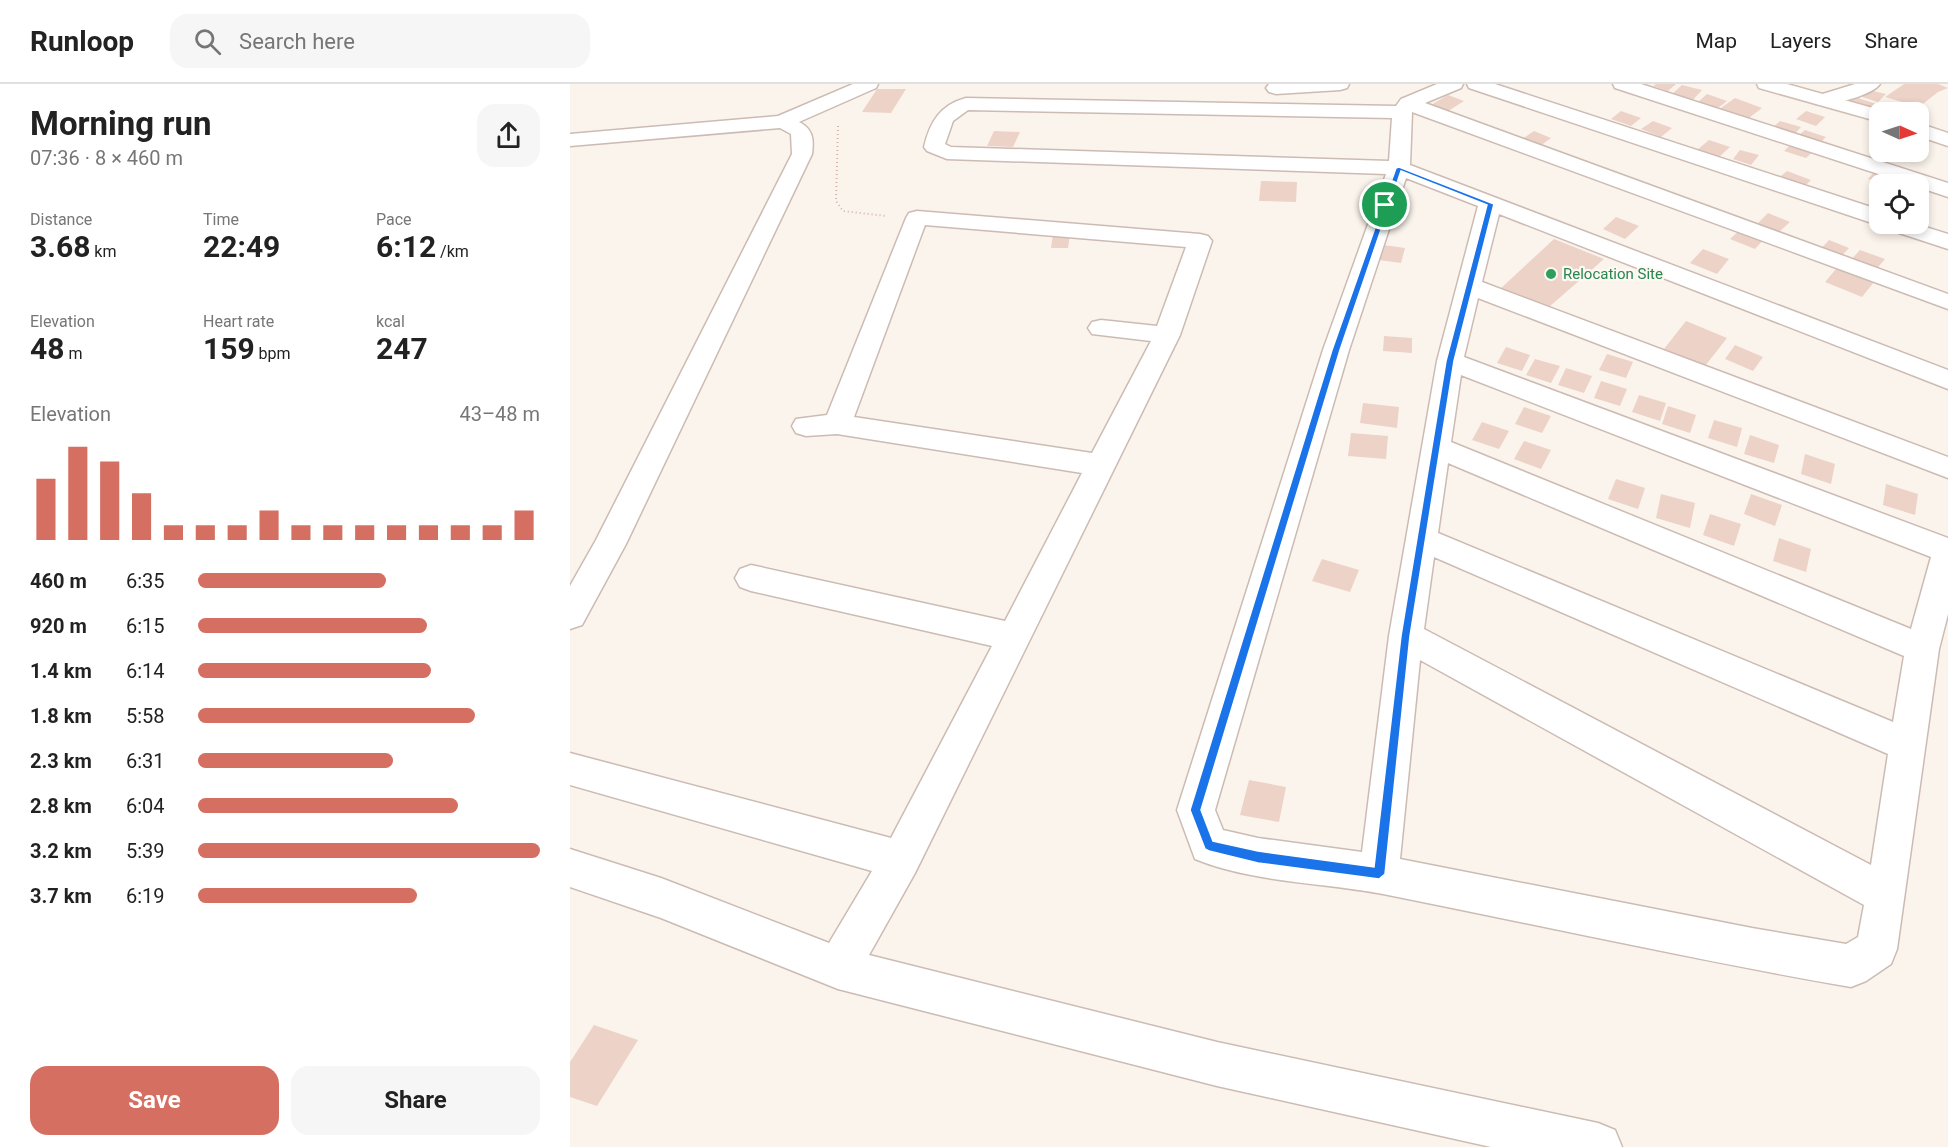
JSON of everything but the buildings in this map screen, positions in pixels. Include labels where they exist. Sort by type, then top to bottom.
[{"type":"street","points":[[570,140],[782,122],[868,84]]},
{"type":"street","points":[[1258,89],[1308,88],[1340,84]]},
{"type":"street","points":[[1405,108],[1454,84]]},
{"type":"street","points":[[1476,84],[1869,214]]},
{"type":"street","points":[[1622,84],[1948,189]]},
{"type":"street","points":[[1766,84],[1869,113]]},
{"type":"street","points":[[1823,100],[1847,94],[1871,84]]},
{"type":"street","points":[[1948,302],[1405,108],[966,104],[954,107],[947,114],[938,128],[934,147],[947,153],[1399,168],[1948,380]]},
{"type":"street","points":[[1405,108],[1399,168],[1336,350],[1196,810],[1209,846],[1258,857],[1379,874],[1752,949],[1851,966],[1876,949],[1922,649],[1948,552],[1450,361]]},
{"type":"street","points":[[570,616],[610,543],[802,154],[803,133],[798,127],[782,122]]},
{"type":"street","points":[[1929,133],[1948,140]]},
{"type":"street","points":[[1379,874],[1406,636],[1450,361],[1490,204]]},
{"type":"street","points":[[837,424],[917,218],[1200,241],[1167,335],[901,860],[838,968]]},
{"type":"street","points":[[1924,234],[1948,242]]},
{"type":"street","points":[[1470,286],[1948,468]]},
{"type":"street","points":[[1101,328],[1167,335]]},
{"type":"street","points":[[806,426],[837,424],[1100,465]]},
{"type":"street","points":[[1437,447],[1922,649]]},
{"type":"street","points":[[1422,539],[1908,745]]},
{"type":"street","points":[[751,579],[1014,637]]},
{"type":"street","points":[[1406,636],[1886,895]]},
{"type":"street","points":[[571,769],[901,860]]},
{"type":"street","points":[[570,868],[661,898],[838,968],[1217,1064],[1598,1147]]},
{"type":"path","points":[[839,96],[836,201],[843,211],[917,218]]},
{"type":"place","name":"Relocation Site","points":[[1551,274]]},
{"type":"route","points":[[1399,168],[1490,204],[1450,361],[1406,636],[1379,874],[1258,857],[1209,846],[1196,810],[1336,350],[1385,205],[1399,168]]}]
